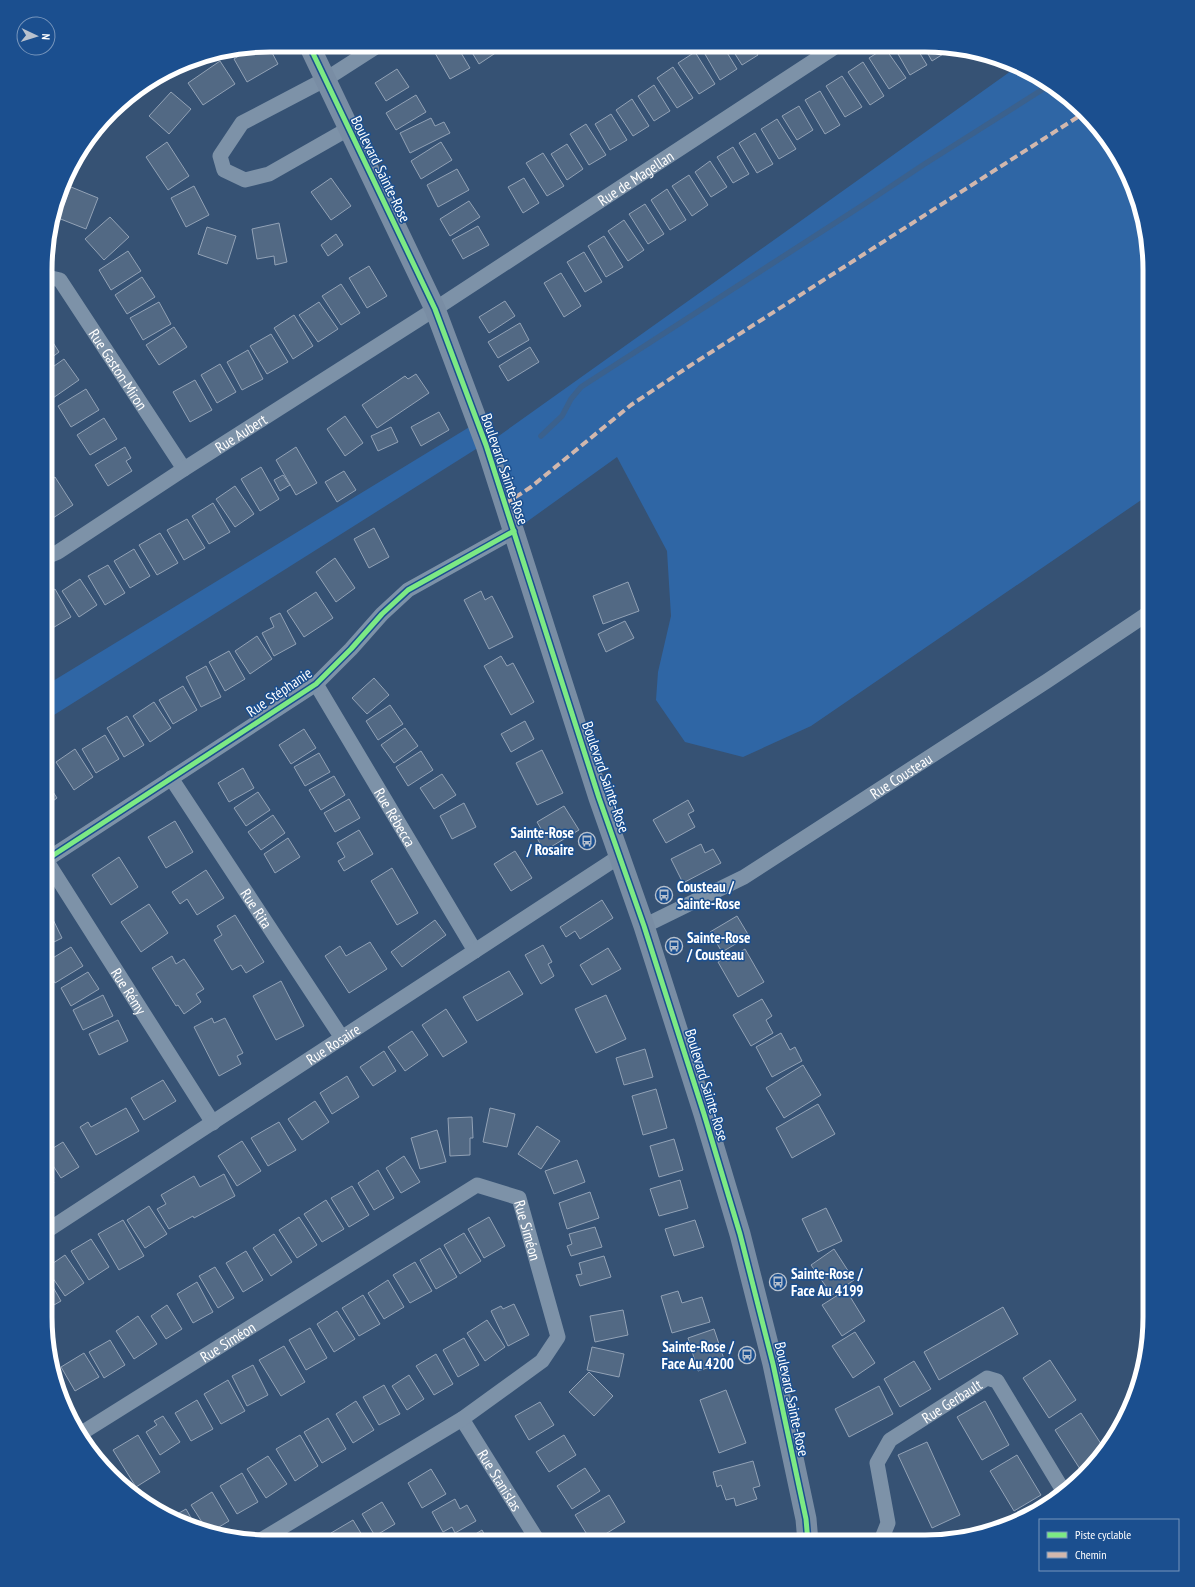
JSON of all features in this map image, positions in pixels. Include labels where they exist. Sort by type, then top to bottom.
[{"type":"street","name":"Boulevard Sainte-Rose","points":[[312,52],[348,129],[436,309],[486,445],[599,798],[644,926],[704,1114],[740,1234],[774,1364],[806,1519],[807,1535]]},
{"type":"street","points":[[326,79],[368,52]]},
{"type":"street","name":"Rue de Magellan","points":[[436,309],[827,52]]},
{"type":"street","name":"Boulevard Sainte-Rose","points":[[326,79],[242,123],[220,156],[224,170],[245,180],[269,174],[348,129]]},
{"type":"street","name":"Rue Gaston-Miron","points":[[52,278],[60,280],[184,469]]},
{"type":"street","name":"Rue Aubert","points":[[52,554],[436,309]]},
{"type":"street","name":"Rue Stéphanie","points":[[52,856],[316,684],[351,649],[382,614],[408,590],[514,531]]},
{"type":"street","name":"Rue Cousteau","points":[[644,926],[744,877],[1047,681],[1143,617]]},
{"type":"street","name":"Rue Rébecca","points":[[316,684],[475,951]]},
{"type":"street","name":"Rue Rita","points":[[172,778],[342,1038]]},
{"type":"street","name":"Rue Rosaire","points":[[52,1227],[620,856]]},
{"type":"street","name":"Rue Rémy","points":[[52,869],[213,1123]]},
{"type":"street","name":"Rue Siméon","points":[[84,1431],[477,1185],[519,1198],[558,1337],[542,1361],[462,1418],[270,1535]]},
{"type":"street","name":"Rue Gerbault","points":[[883,1535],[888,1523],[877,1463],[890,1440],[987,1378],[997,1382],[1061,1487]]},
{"type":"street","name":"Rue Stanislas","points":[[462,1418],[534,1535]]},
{"type":"shaded area","points":[[1012,71],[1034,81],[1058,97],[1089,126],[1114,161],[1126,187],[1136,214],[1143,256],[1143,499],[811,726],[743,757],[685,742],[656,700],[658,672],[671,616],[667,551],[617,457],[514,531],[486,445]]},
{"type":"shaded area","points":[[476,423],[484,444],[52,716],[53,681]]},
{"type":"building","points":[[272,52],[278,64],[247,82],[234,59],[242,54]]},
{"type":"building","points":[[461,52],[470,68],[450,79],[435,53]]},
{"type":"building","points":[[472,52],[497,52],[479,64]]},
{"type":"building","points":[[695,52],[715,84],[699,94],[678,63]]},
{"type":"building","points":[[704,52],[727,52],[737,69],[720,80]]},
{"type":"building","points":[[734,52],[756,52],[758,55],[742,65]]},
{"type":"building","points":[[879,52],[888,52],[906,78],[889,89],[869,58]]},
{"type":"building","points":[[897,52],[919,52],[927,65],[910,75]]},
{"type":"building","points":[[927,52],[945,53],[932,61]]},
{"type":"building","points":[[220,61],[235,84],[203,105],[188,83]]},
{"type":"building","points":[[863,62],[884,96],[870,105],[848,72]]},
{"type":"building","points":[[673,67],[693,98],[677,108],[657,78]]},
{"type":"building","points":[[397,69],[409,87],[386,101],[375,83]]},
{"type":"building","points":[[842,76],[862,107],[845,117],[826,86]]},
{"type":"building","points":[[654,85],[670,111],[654,121],[638,96]]},
{"type":"building","points":[[820,91],[840,125],[825,134],[805,100]]},
{"type":"building","points":[[171,92],[191,109],[169,134],[149,116]]},
{"type":"building","points":[[416,95],[426,112],[396,130],[386,113]]},
{"type":"building","points":[[632,99],[649,126],[633,136],[616,110]]},
{"type":"building","points":[[799,106],[813,130],[797,140],[782,116]]},
{"type":"building","points":[[611,114],[627,140],[610,150],[595,124]]},
{"type":"building","points":[[431,118],[435,126],[444,122],[450,133],[410,153],[400,133]]},
{"type":"building","points":[[777,119],[796,149],[779,159],[761,129]]},
{"type":"building","points":[[586,124],[606,155],[589,165],[570,134]]},
{"type":"building","points":[[755,133],[773,164],[757,173],[739,143]]},
{"type":"building","points":[[167,142],[189,176],[168,190],[146,157]]},
{"type":"building","points":[[441,142],[452,160],[421,179],[411,161]]},
{"type":"building","points":[[567,144],[583,169],[567,180],[551,154]]},
{"type":"building","points":[[733,147],[749,174],[733,183],[717,157]]},
{"type":"building","points":[[543,153],[564,186],[547,196],[526,163]]},
{"type":"building","points":[[710,161],[727,187],[711,197],[695,172]]},
{"type":"building","points":[[457,169],[469,190],[438,207],[427,185]]},
{"type":"building","points":[[689,175],[708,205],[692,216],[672,186]]},
{"type":"building","points":[[331,178],[351,206],[331,220],[311,192]]},
{"type":"building","points":[[524,178],[539,203],[523,213],[508,187]]},
{"type":"building","points":[[194,186],[209,215],[186,227],[171,198]]},
{"type":"building","points":[[71,187],[98,198],[86,229],[58,217]]},
{"type":"building","points":[[667,189],[686,220],[670,230],[651,200]]},
{"type":"building","points":[[469,201],[480,217],[450,236],[440,219]]},
{"type":"building","points":[[645,204],[664,234],[648,244],[629,214]]},
{"type":"building","points":[[110,217],[129,237],[104,260],[85,239]]},
{"type":"building","points":[[624,220],[644,250],[628,261],[608,231]]},
{"type":"building","points":[[279,223],[287,262],[275,265],[274,256],[257,259],[252,229]]},
{"type":"building","points":[[478,226],[489,245],[463,259],[452,240]]},
{"type":"building","points":[[207,227],[236,236],[227,264],[198,254]]},
{"type":"building","points":[[336,234],[343,245],[328,256],[321,245]]},
{"type":"building","points":[[604,236],[623,267],[606,277],[588,246]]},
{"type":"building","points":[[128,251],[141,271],[111,290],[99,270]]},
{"type":"building","points":[[584,252],[602,282],[585,292],[567,262]]},
{"type":"building","points":[[369,266],[387,296],[367,308],[349,278]]},
{"type":"building","points":[[561,273],[581,306],[564,317],[544,283]]},
{"type":"building","points":[[142,277],[155,297],[127,314],[115,295]]},
{"type":"building","points":[[341,284],[360,313],[341,325],[322,296]]},
{"type":"building","points":[[505,301],[515,316],[489,333],[479,317]]},
{"type":"building","points":[[159,302],[171,324],[143,340],[130,318]]},
{"type":"building","points":[[319,302],[338,329],[318,342],[299,315]]},
{"type":"building","points":[[294,315],[313,346],[293,359],[274,328]]},
{"type":"building","points":[[520,323],[529,340],[498,358],[488,342]]},
{"type":"building","points":[[174,327],[187,347],[159,365],[146,345]]},
{"type":"building","points":[[271,334],[288,362],[267,374],[250,346]]},
{"type":"building","points":[[52,341],[59,352],[52,357]]},
{"type":"building","points":[[530,347],[539,362],[508,381],[499,366]]},
{"type":"building","points":[[248,350],[263,379],[242,390],[227,362]]},
{"type":"building","points":[[64,359],[79,380],[53,398],[52,396],[52,367]]},
{"type":"building","points":[[220,364],[236,392],[217,403],[201,375]]},
{"type":"building","points":[[416,374],[429,393],[377,428],[362,405],[405,376],[408,379]]},
{"type":"building","points":[[195,380],[212,410],[190,422],[173,392]]},
{"type":"building","points":[[86,389],[99,410],[71,427],[58,406]]},
{"type":"building","points":[[439,412],[449,430],[421,446],[411,427]]},
{"type":"building","points":[[345,416],[363,443],[345,456],[327,429]]},
{"type":"building","points":[[104,418],[117,439],[90,455],[77,435]]},
{"type":"building","points":[[391,427],[398,442],[378,451],[371,436]]},
{"type":"building","points":[[125,447],[131,458],[126,461],[132,471],[108,486],[95,465]]},
{"type":"building","points":[[296,447],[317,483],[296,495],[276,460]]},
{"type":"building","points":[[261,467],[279,499],[260,511],[241,479]]},
{"type":"building","points":[[344,471],[356,490],[337,502],[325,482]]},
{"type":"building","points":[[283,475],[290,485],[280,491],[274,480]]},
{"type":"building","points":[[55,477],[73,505],[53,518],[52,517],[52,479]]},
{"type":"building","points":[[235,486],[254,514],[235,527],[216,499]]},
{"type":"building","points":[[213,503],[230,532],[209,544],[192,516]]},
{"type":"building","points":[[187,519],[205,548],[184,560],[167,530]]},
{"type":"building","points":[[374,528],[389,557],[369,568],[354,539]]},
{"type":"building","points":[[160,533],[178,563],[157,575],[139,545]]},
{"type":"building","points":[[134,549],[150,576],[130,588],[114,561]]},
{"type":"building","points":[[335,558],[355,588],[336,602],[316,572]]},
{"type":"building","points":[[108,565],[125,593],[105,605],[88,576]]},
{"type":"building","points":[[80,579],[97,605],[79,617],[62,591]]},
{"type":"building","points":[[628,582],[639,611],[603,624],[593,596]]},
{"type":"building","points":[[55,589],[71,617],[52,628],[52,591]]},
{"type":"building","points":[[481,591],[485,600],[492,596],[513,637],[489,649],[464,600]]},
{"type":"building","points":[[316,592],[333,618],[304,637],[287,611]]},
{"type":"building","points":[[280,613],[296,644],[274,656],[262,633],[274,627],[270,618]]},
{"type":"building","points":[[625,621],[634,638],[606,652],[598,634]]},
{"type":"building","points":[[257,636],[272,659],[250,674],[235,651]]},
{"type":"building","points":[[229,651],[245,679],[225,691],[209,662]]},
{"type":"building","points":[[501,656],[507,666],[513,663],[534,702],[511,715],[484,666]]},
{"type":"building","points":[[206,666],[221,697],[201,707],[186,677]]},
{"type":"building","points":[[374,678],[389,695],[367,714],[352,698]]},
{"type":"building","points":[[183,686],[197,710],[173,724],[159,700]]},
{"type":"building","points":[[154,702],[171,728],[150,742],[133,716]]},
{"type":"building","points":[[390,705],[403,724],[378,740],[366,721]]},
{"type":"building","points":[[127,716],[144,745],[124,757],[107,728]]},
{"type":"building","points":[[525,721],[534,739],[511,752],[501,734]]},
{"type":"building","points":[[405,728],[418,746],[394,763],[381,745]]},
{"type":"building","points":[[304,729],[316,748],[291,764],[279,745]]},
{"type":"building","points":[[105,735],[119,759],[96,773],[82,749]]},
{"type":"building","points":[[75,749],[93,777],[74,790],[56,762]]},
{"type":"building","points":[[542,750],[563,793],[537,805],[516,763]]},
{"type":"building","points":[[421,751],[433,770],[408,786],[396,767]]},
{"type":"building","points":[[319,753],[330,772],[305,786],[294,767]]},
{"type":"building","points":[[243,768],[254,788],[229,802],[218,783]]},
{"type":"building","points":[[442,774],[456,795],[434,809],[420,788]]},
{"type":"building","points":[[334,776],[345,795],[321,810],[309,790]]},
{"type":"building","points":[[52,790],[57,798],[52,802]]},
{"type":"building","points":[[258,792],[270,810],[246,826],[234,808]]},
{"type":"building","points":[[349,799],[360,818],[335,832],[324,813]]},
{"type":"building","points":[[688,800],[694,811],[688,814],[695,827],[666,843],[653,820]]},
{"type":"building","points":[[464,803],[476,827],[452,839],[440,816]]},
{"type":"building","points":[[564,806],[579,830],[544,851],[537,838],[544,834],[537,822]]},
{"type":"building","points":[[273,815],[285,833],[261,850],[248,832]]},
{"type":"building","points":[[175,821],[193,852],[166,868],[148,837]]},
{"type":"building","points":[[359,830],[373,854],[344,871],[338,861],[345,857],[337,843]]},
{"type":"building","points":[[288,838],[300,857],[275,873],[264,854]]},
{"type":"building","points":[[701,844],[705,853],[713,849],[721,863],[683,883],[671,859]]},
{"type":"building","points":[[515,851],[532,878],[511,891],[494,864]]},
{"type":"building","points":[[119,857],[138,887],[111,905],[92,875]]},
{"type":"building","points":[[392,868],[418,913],[397,925],[371,881]]},
{"type":"building","points":[[206,870],[224,898],[197,915],[187,899],[180,904],[172,892]]},
{"type":"building","points":[[602,900],[613,918],[580,939],[575,931],[566,937],[560,927]]},
{"type":"building","points":[[149,904],[168,933],[141,952],[121,922]]},
{"type":"building","points":[[235,915],[264,962],[246,973],[241,965],[232,970],[214,940],[222,935],[217,926]]},
{"type":"building","points":[[737,916],[749,936],[722,952],[710,932]]},
{"type":"building","points":[[52,917],[62,938],[52,943]]},
{"type":"building","points":[[435,920],[446,935],[402,967],[391,952]]},
{"type":"building","points":[[370,942],[387,969],[349,993],[325,956],[340,946],[346,956]]},
{"type":"building","points":[[543,945],[552,962],[548,964],[554,976],[541,984],[525,955]]},
{"type":"building","points":[[71,947],[83,966],[55,983],[52,978],[52,958]]},
{"type":"building","points":[[608,948],[621,969],[592,985],[580,965]]},
{"type":"building","points":[[745,949],[764,982],[738,997],[718,962],[724,958],[726,961]]},
{"type":"building","points":[[172,956],[176,964],[184,959],[204,989],[196,994],[201,1002],[184,1014],[178,1005],[176,1006],[152,968]]},
{"type":"building","points":[[509,971],[523,994],[477,1021],[463,997]]},
{"type":"building","points":[[88,972],[99,989],[71,1006],[61,988]]},
{"type":"building","points":[[281,981],[304,1026],[276,1040],[253,996]]},
{"type":"building","points":[[103,995],[113,1016],[83,1030],[73,1010]]},
{"type":"building","points":[[606,995],[626,1039],[596,1053],[575,1009]]},
{"type":"building","points":[[762,999],[772,1016],[766,1020],[773,1033],[751,1046],[733,1015]]},
{"type":"building","points":[[446,1009],[467,1042],[443,1057],[422,1025]]},
{"type":"building","points":[[212,1018],[214,1023],[225,1018],[243,1053],[237,1056],[241,1064],[219,1076],[194,1027]]},
{"type":"building","points":[[118,1020],[128,1041],[99,1055],[89,1034]]},
{"type":"building","points":[[412,1031],[428,1055],[405,1071],[388,1047]]},
{"type":"building","points":[[781,1033],[790,1050],[795,1047],[802,1061],[772,1077],[756,1047]]},
{"type":"building","points":[[645,1049],[653,1077],[624,1085],[616,1058]]},
{"type":"building","points":[[384,1051],[396,1071],[373,1086],[360,1067]]},
{"type":"building","points":[[803,1065],[821,1095],[784,1118],[766,1088]]},
{"type":"building","points":[[347,1076],[359,1097],[332,1114],[320,1093]]},
{"type":"building","points":[[163,1080],[176,1101],[144,1120],[131,1098]]},
{"type":"building","points":[[656,1089],[667,1128],[643,1135],[632,1096]]},
{"type":"building","points":[[315,1101],[329,1122],[302,1140],[288,1119]]},
{"type":"building","points":[[818,1104],[835,1134],[792,1158],[776,1128]]},
{"type":"building","points":[[126,1108],[139,1131],[96,1155],[80,1127],[88,1122],[91,1127]]},
{"type":"building","points":[[490,1108],[515,1114],[507,1147],[483,1142]]},
{"type":"building","points":[[472,1117],[473,1138],[470,1138],[470,1155],[450,1156],[448,1118]]},
{"type":"building","points":[[279,1122],[296,1150],[268,1166],[251,1138]]},
{"type":"building","points":[[537,1126],[560,1141],[541,1169],[518,1154]]},
{"type":"building","points":[[437,1130],[446,1162],[420,1169],[411,1138]]},
{"type":"building","points":[[674,1139],[683,1170],[659,1177],[650,1146]]},
{"type":"building","points":[[242,1141],[261,1171],[237,1186],[218,1156]]},
{"type":"building","points":[[63,1142],[79,1167],[61,1178],[52,1164],[52,1149]]},
{"type":"building","points":[[404,1156],[420,1182],[401,1193],[386,1168]]},
{"type":"building","points":[[577,1160],[585,1182],[554,1194],[545,1171]]},
{"type":"building","points":[[378,1170],[394,1198],[374,1210],[358,1183]]},
{"type":"building","points":[[224,1174],[235,1196],[194,1218],[193,1216],[169,1229],[157,1209],[166,1204],[161,1195],[194,1176],[200,1187]]},
{"type":"building","points":[[680,1180],[688,1208],[659,1216],[650,1189]]},
{"type":"building","points":[[352,1186],[369,1215],[349,1227],[331,1198]]},
{"type":"building","points":[[590,1192],[599,1218],[567,1229],[559,1203]]},
{"type":"building","points":[[326,1200],[344,1229],[322,1242],[304,1214]]},
{"type":"building","points":[[149,1206],[167,1234],[145,1248],[127,1220]]},
{"type":"building","points":[[826,1208],[842,1241],[818,1252],[802,1219]]},
{"type":"building","points":[[299,1217],[317,1245],[297,1258],[279,1230]]},
{"type":"building","points":[[489,1217],[505,1246],[484,1258],[468,1229]]},
{"type":"building","points":[[123,1220],[144,1256],[119,1270],[98,1234]]},
{"type":"building","points":[[695,1220],[704,1247],[674,1256],[665,1229]]},
{"type":"building","points":[[595,1227],[602,1247],[571,1256],[567,1246],[572,1244],[569,1234]]},
{"type":"building","points":[[464,1233],[481,1261],[460,1274],[444,1245]]},
{"type":"building","points":[[274,1234],[292,1262],[271,1276],[253,1248]]},
{"type":"building","points":[[91,1239],[109,1267],[89,1280],[71,1251]]},
{"type":"building","points":[[440,1248],[457,1277],[436,1289],[420,1260]]},
{"type":"building","points":[[834,1249],[854,1280],[832,1295],[811,1265]]},
{"type":"building","points":[[246,1251],[263,1280],[243,1292],[226,1263]]},
{"type":"building","points":[[65,1255],[84,1283],[65,1296],[52,1277],[52,1264]]},
{"type":"building","points":[[604,1256],[611,1277],[580,1286],[576,1275],[582,1274],[579,1263]]},
{"type":"building","points":[[415,1262],[432,1291],[410,1303],[393,1275]]},
{"type":"building","points":[[215,1267],[234,1298],[218,1308],[199,1276]]},
{"type":"building","points":[[388,1280],[404,1307],[384,1319],[368,1293]]},
{"type":"building","points":[[197,1282],[213,1312],[193,1323],[177,1294]]},
{"type":"building","points":[[52,1285],[61,1301],[52,1306]]},
{"type":"building","points":[[846,1290],[865,1321],[842,1336],[822,1305]]},
{"type":"building","points":[[678,1291],[682,1303],[702,1297],[710,1322],[672,1333],[661,1296]]},
{"type":"building","points":[[363,1295],[380,1324],[359,1336],[342,1308]]},
{"type":"building","points":[[514,1304],[529,1335],[508,1346],[491,1311],[501,1306],[503,1309]]},
{"type":"building","points":[[167,1305],[182,1329],[166,1339],[151,1316]]},
{"type":"building","points":[[1003,1307],[1018,1334],[939,1380],[924,1352]]},
{"type":"building","points":[[623,1310],[628,1335],[595,1342],[590,1316]]},
{"type":"building","points":[[337,1311],[355,1339],[334,1352],[317,1324]]},
{"type":"building","points":[[138,1316],[157,1344],[134,1359],[116,1331]]},
{"type":"building","points":[[487,1320],[505,1347],[485,1361],[467,1333]]},
{"type":"building","points":[[310,1328],[327,1358],[306,1370],[289,1340]]},
{"type":"building","points":[[714,1329],[725,1362],[698,1371],[688,1338]]},
{"type":"building","points":[[855,1332],[875,1363],[853,1378],[832,1346]]},
{"type":"building","points":[[464,1338],[479,1365],[458,1377],[443,1350]]},
{"type":"building","points":[[110,1340],[125,1365],[104,1378],[89,1352]]},
{"type":"building","points":[[284,1346],[305,1382],[281,1396],[259,1360]]},
{"type":"building","points":[[592,1347],[624,1354],[619,1377],[587,1370]]},
{"type":"building","points":[[84,1353],[99,1377],[75,1391],[61,1367]]},
{"type":"building","points":[[436,1354],[453,1384],[434,1395],[416,1366]]},
{"type":"building","points":[[1050,1360],[1076,1400],[1049,1418],[1023,1378]]},
{"type":"building","points":[[914,1361],[931,1389],[900,1407],[884,1379]]},
{"type":"building","points":[[253,1365],[268,1395],[247,1406],[232,1376]]},
{"type":"building","points":[[589,1372],[613,1396],[594,1416],[569,1392]]},
{"type":"building","points":[[409,1375],[424,1399],[407,1410],[392,1386]]},
{"type":"building","points":[[228,1380],[245,1411],[221,1424],[204,1394]]},
{"type":"building","points":[[384,1385],[400,1414],[379,1425],[363,1397]]},
{"type":"building","points":[[879,1386],[893,1414],[849,1437],[835,1409]]},
{"type":"building","points":[[726,1390],[746,1443],[719,1453],[700,1400]]},
{"type":"building","points":[[197,1400],[213,1429],[191,1441],[175,1413]]},
{"type":"building","points":[[356,1401],[374,1430],[353,1443],[336,1414]]},
{"type":"building","points":[[985,1401],[1009,1445],[982,1460],[957,1417]]},
{"type":"building","points":[[540,1402],[554,1425],[529,1440],[515,1416]]},
{"type":"building","points":[[1081,1413],[1102,1445],[1089,1461],[1080,1469],[1055,1430]]},
{"type":"building","points":[[163,1416],[180,1442],[160,1455],[146,1432],[157,1425],[154,1421]]},
{"type":"building","points":[[328,1418],[346,1449],[322,1463],[304,1432]]},
{"type":"building","points":[[138,1435],[160,1472],[136,1487],[113,1450]]},
{"type":"building","points":[[300,1435],[318,1466],[295,1481],[276,1449]]},
{"type":"building","points":[[564,1435],[576,1455],[549,1472],[536,1452]]},
{"type":"building","points":[[927,1442],[960,1515],[932,1528],[898,1455]]},
{"type":"building","points":[[1017,1455],[1041,1495],[1014,1511],[990,1471]]},
{"type":"building","points":[[268,1456],[287,1484],[266,1498],[247,1469]]},
{"type":"building","points":[[753,1461],[760,1486],[753,1488],[757,1499],[736,1506],[734,1498],[726,1500],[721,1485],[717,1487],[713,1472]]},
{"type":"building","points":[[585,1468],[600,1491],[572,1509],[557,1486]]},
{"type":"building","points":[[431,1469],[446,1494],[422,1508],[408,1483]]},
{"type":"building","points":[[242,1473],[258,1502],[237,1514],[220,1486]]},
{"type":"building","points":[[212,1492],[229,1521],[216,1529],[203,1524],[191,1505]]},
{"type":"building","points":[[609,1495],[625,1522],[604,1535],[587,1535],[575,1515]]},
{"type":"building","points":[[455,1499],[460,1509],[467,1505],[476,1521],[455,1533],[452,1527],[443,1532],[432,1512]]},
{"type":"building","points":[[382,1502],[395,1524],[374,1535],[362,1514]]},
{"type":"building","points":[[186,1509],[192,1520],[187,1518],[178,1514]]},
{"type":"building","points":[[353,1520],[362,1535],[332,1535],[331,1533]]},
{"type":"building","points":[[482,1530],[485,1535],[474,1535]]},
{"type":"waterway","points":[[541,436],[562,416],[571,399],[581,387],[923,165],[1045,88]]},
{"type":"marked path","points":[[505,504],[531,487],[631,405],[1079,116]]},
{"type":"cycle path","points":[[312,52],[435,309],[486,445],[599,798],[644,926],[704,1114],[740,1234],[773,1364],[806,1519],[807,1535]]},
{"type":"cycle path","points":[[52,856],[316,684],[351,649],[382,614],[408,590],[514,531]]},
{"type":"place","name":"Sainte-Rose / Rosaire","points":[[587,841]]},
{"type":"place","name":"Cousteau / Sainte-Rose","points":[[664,895]]},
{"type":"place","name":"Sainte-Rose / Cousteau","points":[[674,946]]},
{"type":"place","name":"Sainte-Rose / Face Au 4199","points":[[778,1282]]},
{"type":"place","name":"Sainte-Rose / Face Au 4200","points":[[747,1355]]}]
